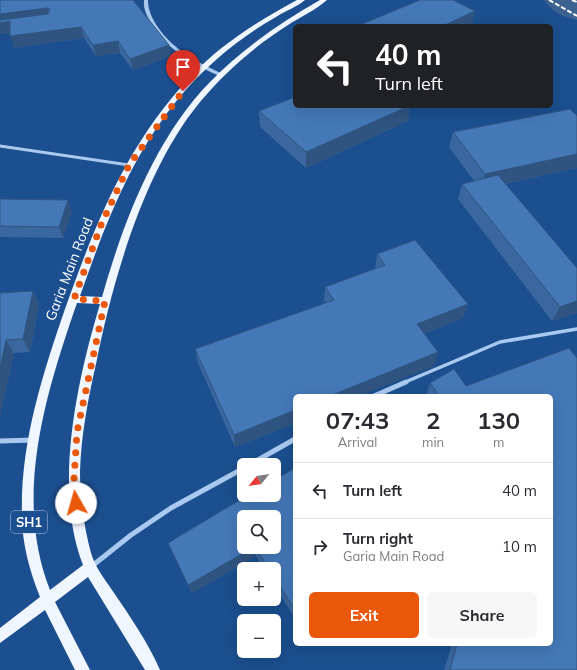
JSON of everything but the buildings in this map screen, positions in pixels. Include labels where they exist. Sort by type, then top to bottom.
[{"type":"main road","name":"Garia Main Road","points":[[83,670],[47,602],[32,552],[26,501],[33,440],[60,336],[101,225],[129,165],[160,121],[204,67],[265,21],[302,0]]},
{"type":"main road","points":[[153,670],[90,567],[80,528],[74,479],[77,432],[105,301],[120,251],[155,169],[184,120],[220,75],[274,32],[324,0]]},
{"type":"main road","points":[[74,299],[105,301]]},
{"type":"main road","points":[[0,636],[47,602],[90,567]]},
{"type":"street","points":[[146,0],[145,8],[165,42],[177,52],[220,75]]},
{"type":"street","points":[[0,146],[129,165]]},
{"type":"street","points":[[379,394],[500,342],[577,329]]},
{"type":"street","points":[[0,441],[33,440]]},
{"type":"street","points":[[261,458],[293,440]]},
{"type":"street","points":[[90,567],[131,535],[171,508],[237,472]]},
{"type":"waterway","points":[[562,0],[577,9]]},
{"type":"railway","points":[[549,0],[577,16]]},
{"type":"railway","points":[[572,0],[577,2]]},
{"type":"route","points":[[76,503],[74,479],[77,432],[105,301],[74,299],[101,225],[129,165],[183,91]]}]
